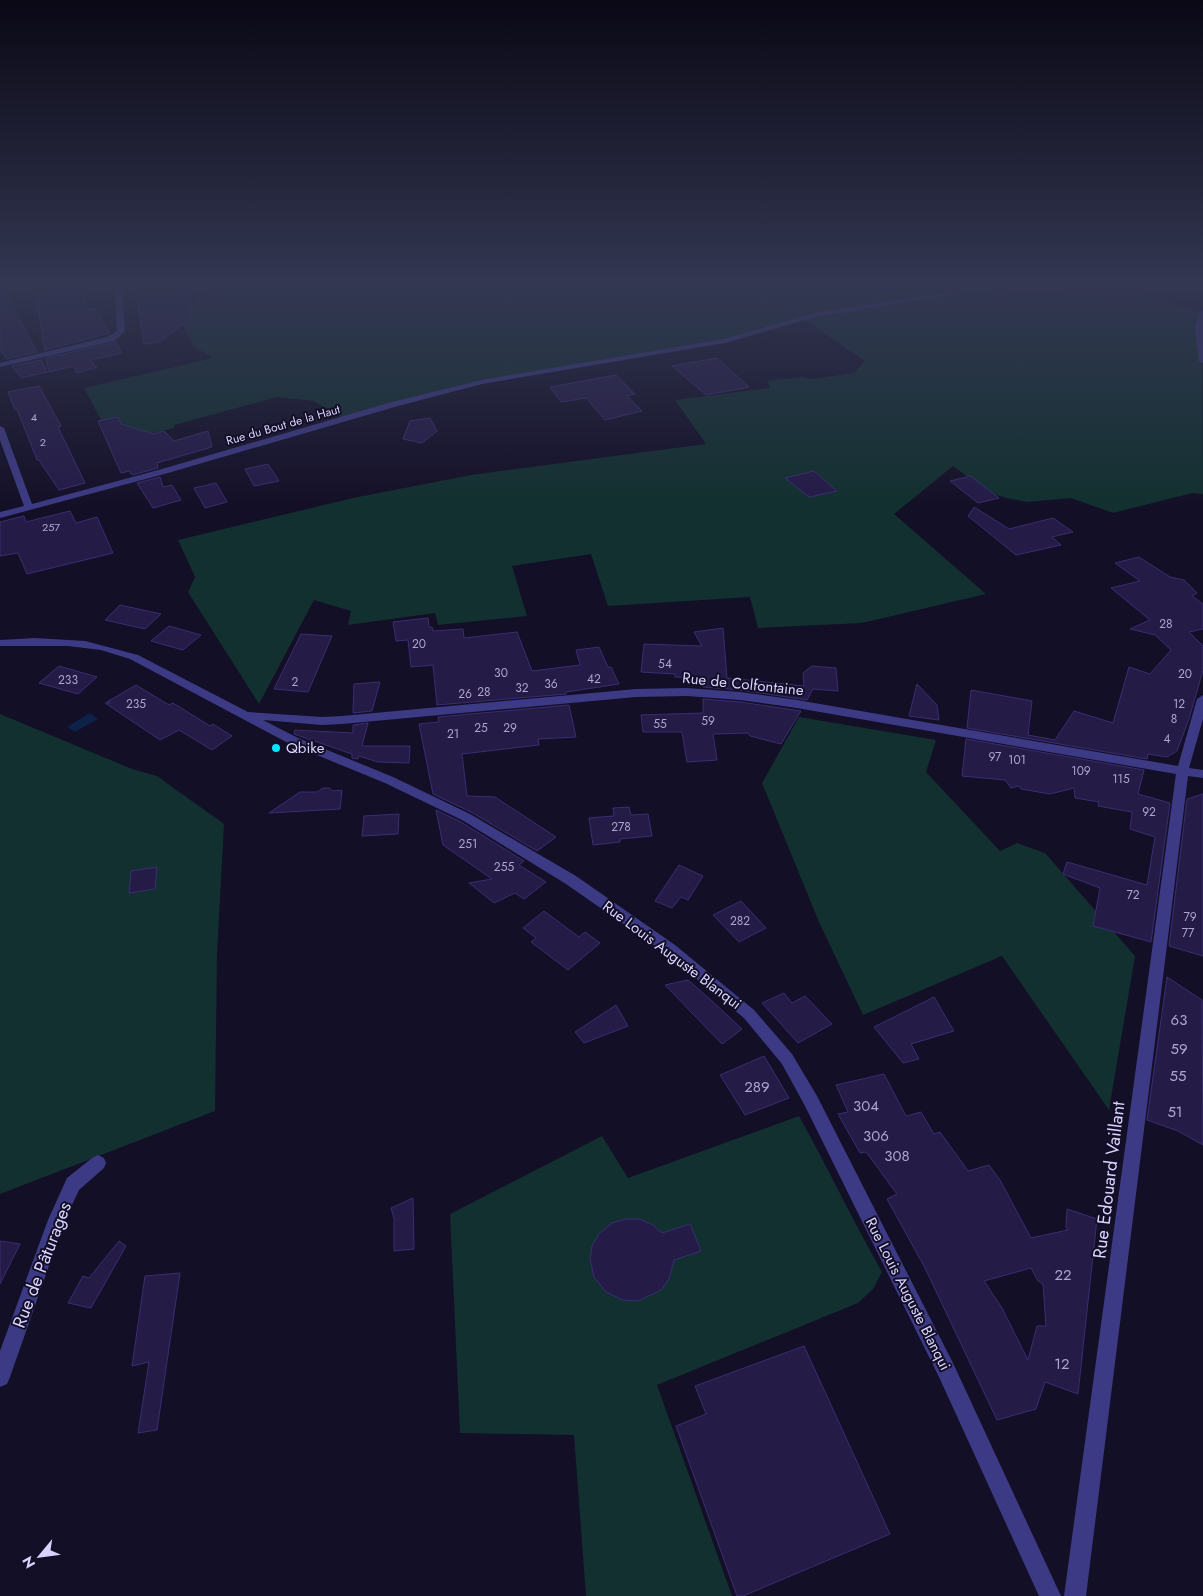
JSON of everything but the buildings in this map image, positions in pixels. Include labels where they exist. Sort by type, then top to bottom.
[{"type":"street","points":[[0,364],[25,358]]},
{"type":"street","name":"Rue du Bout de la Haut","points":[[0,514],[165,471],[395,404],[482,382],[625,358]]},
{"type":"street","points":[[0,428],[28,507]]},
{"type":"street","name":"Rue Louis Auguste Blanqui","points":[[0,644],[75,643],[98,645],[116,650],[134,657],[294,741],[389,780],[466,817],[571,880],[670,949],[749,1014],[787,1059],[811,1101],[946,1370],[1050,1596]]},
{"type":"street","name":"Rue de Colfontaine","points":[[246,715],[322,721],[342,720],[636,693],[687,692],[740,696],[797,704],[1183,769],[1203,774]]},
{"type":"street","name":"Rue Edouard Vaillant","points":[[1075,1596],[1183,769],[1203,699]]},
{"type":"street","name":"Rue de Pâturages","points":[[0,1377],[57,1220],[73,1184],[98,1163]]},
{"type":"green space","points":[[211,358],[621,358],[482,382],[344,419],[314,401],[277,397],[174,425],[174,428],[113,442],[84,388]]},
{"type":"green space","points":[[861,358],[1202,358],[1203,494],[1192,493],[1113,513],[1071,498],[1027,502],[1006,498],[987,492],[953,466],[894,514],[986,594],[862,623],[758,628],[750,597],[608,606],[591,554],[512,566],[527,616],[438,625],[435,613],[348,625],[351,611],[314,600],[259,704],[188,592],[195,577],[178,540],[353,498],[471,475],[706,444],[675,400],[770,388],[767,381],[801,377],[813,379],[854,373],[865,361]]},
{"type":"green space","points":[[0,714],[132,769],[157,776],[224,824],[217,954],[215,1111],[0,1194]]},
{"type":"green space","points":[[799,717],[936,740],[926,772],[1000,851],[1017,843],[1045,853],[1135,956],[1109,1110],[1002,956],[863,1015],[819,922],[762,783]]},
{"type":"green space","points":[[799,1116],[882,1272],[873,1289],[858,1303],[657,1385],[732,1596],[586,1596],[574,1435],[460,1433],[450,1214],[602,1136],[628,1178]]},
{"type":"water","points":[[90,713],[98,719],[75,732],[67,727]]},
{"type":"place","name":"Qbike","points":[[276,748]]}]
